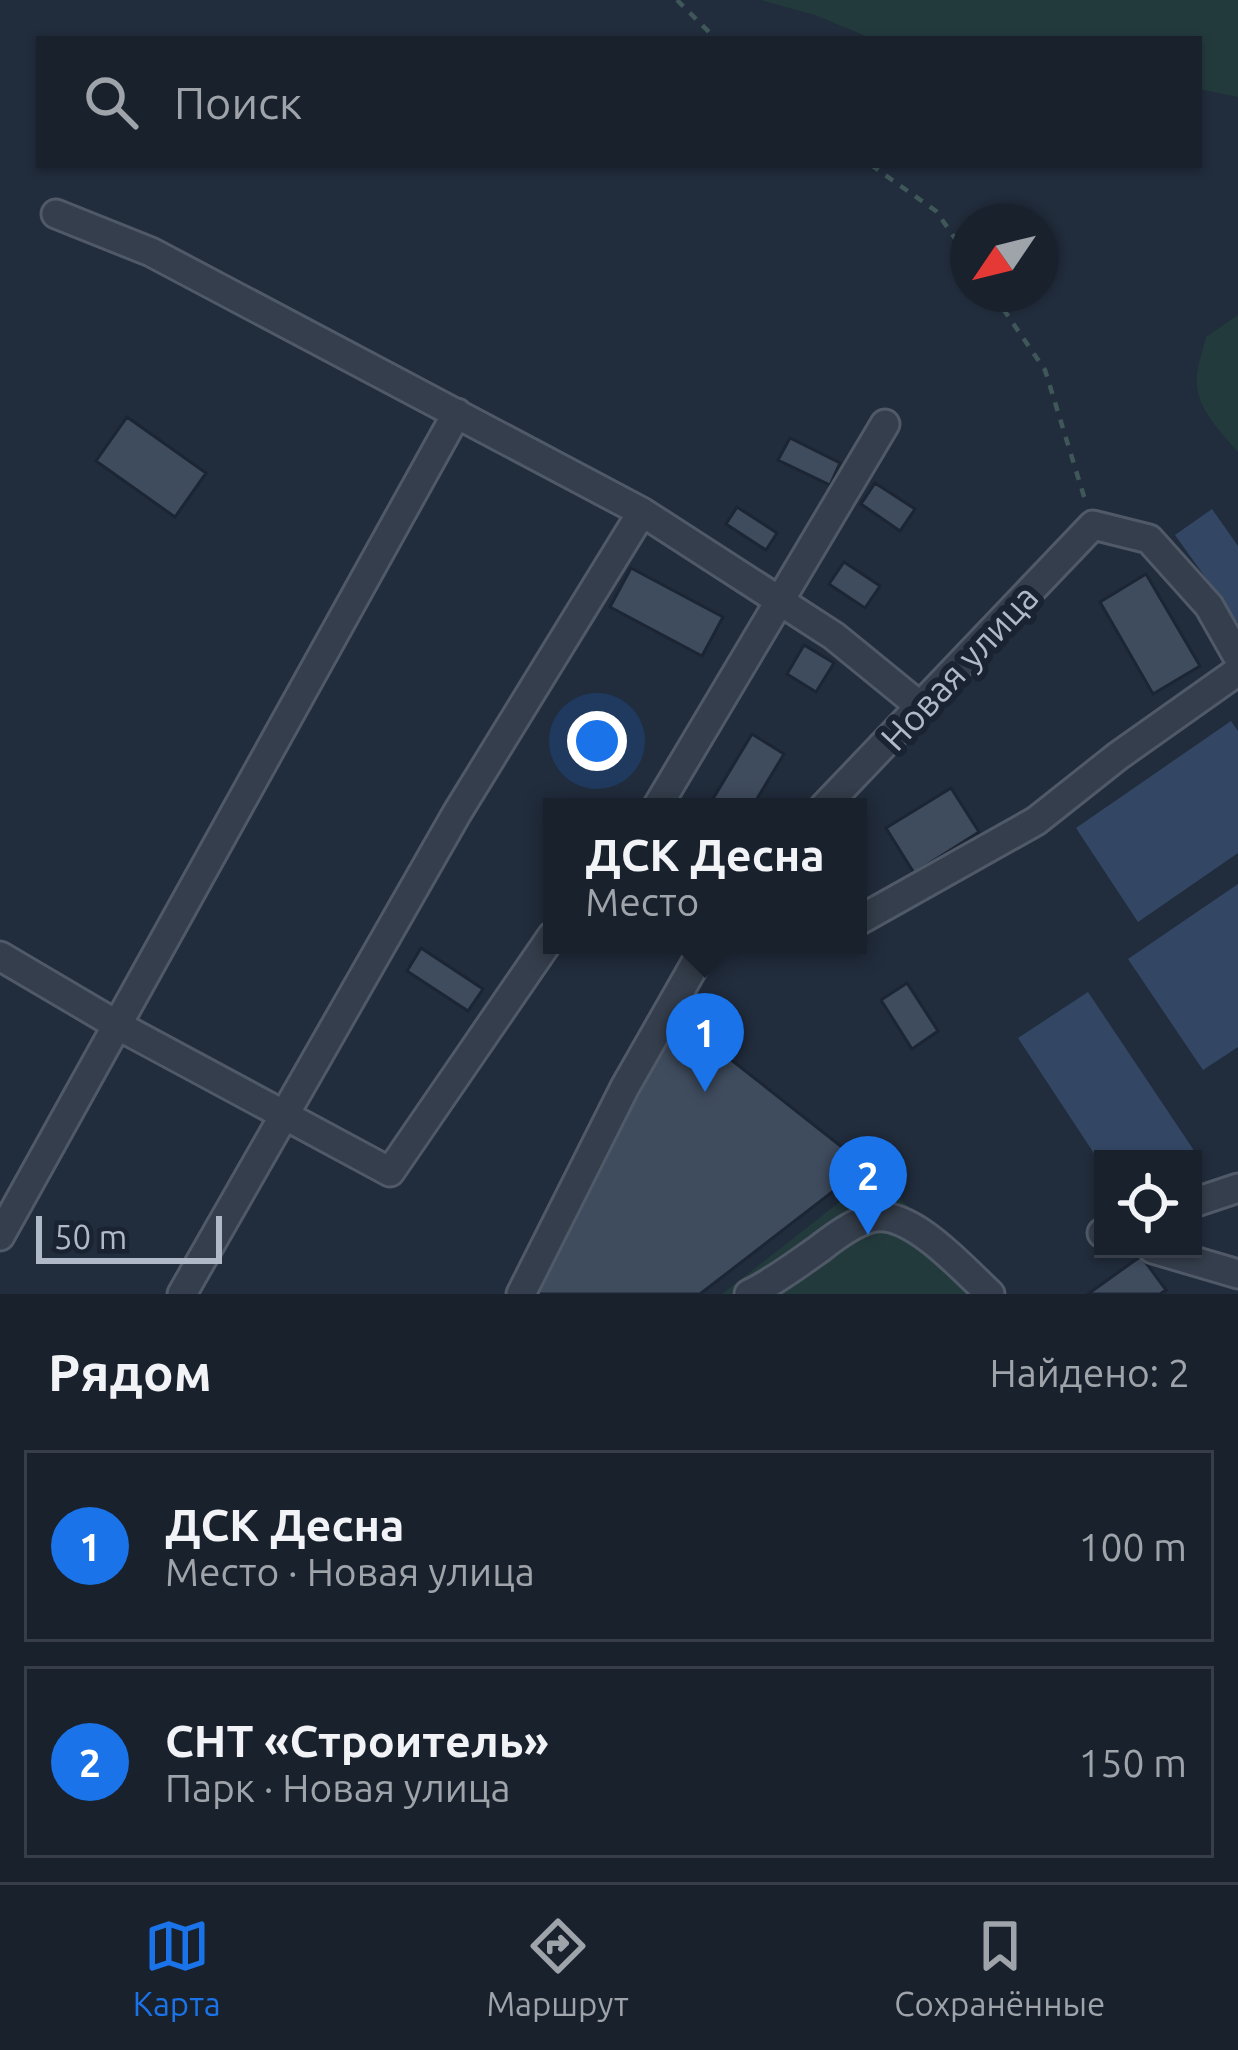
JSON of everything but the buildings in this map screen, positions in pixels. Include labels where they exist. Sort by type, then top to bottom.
[{"type":"street","points":[[56,214],[151,252],[642,512],[834,636],[921,707]]},
{"type":"street","points":[[0,1236],[457,413]]},
{"type":"street","points":[[662,798],[885,424]]},
{"type":"street","points":[[182,1294],[457,813],[642,512]]},
{"type":"street","points":[[1093,525],[1149,539],[1209,606],[1238,657]]},
{"type":"street","name":"Новая улица","points":[[833,798],[1093,525]]},
{"type":"street","points":[[867,916],[1036,821],[1238,671]]},
{"type":"street","points":[[0,956],[117,1025],[390,1172],[543,949]]},
{"type":"street","points":[[521,1294],[625,1088],[701,954]]},
{"type":"street","points":[[1202,1200],[1238,1188]]},
{"type":"street","points":[[748,1294],[876,1217],[899,1220],[915,1229],[989,1294]]},
{"type":"street","points":[[1184,1258],[1238,1274]]},
{"type":"path","points":[[677,0],[713,36]]},
{"type":"path","points":[[875,168],[936,211],[950,231]]},
{"type":"path","points":[[1005,312],[1045,370],[1093,525]]},
{"type":"green space","points":[[760,0],[1238,0],[1238,97],[1202,90],[1202,36],[866,36]]},
{"type":"green space","points":[[1238,315],[1238,452],[1210,417],[1197,387],[1206,337]]},
{"type":"green space","points":[[874,1175],[1002,1294],[722,1294]]},
{"type":"water","points":[[1212,509],[1238,546],[1238,623],[1175,535]]},
{"type":"water","points":[[1231,721],[1238,731],[1238,853],[1138,922],[1076,828]]},
{"type":"water","points":[[1238,884],[1238,1047],[1203,1070],[1128,959]]},
{"type":"water","points":[[1088,992],[1194,1150],[1094,1153],[1018,1038]]},
{"type":"place","name":"ДСК Десна","points":[[705,1092]]},
{"type":"place","name":"СНТ «Строитель»","points":[[868,1235]]}]
